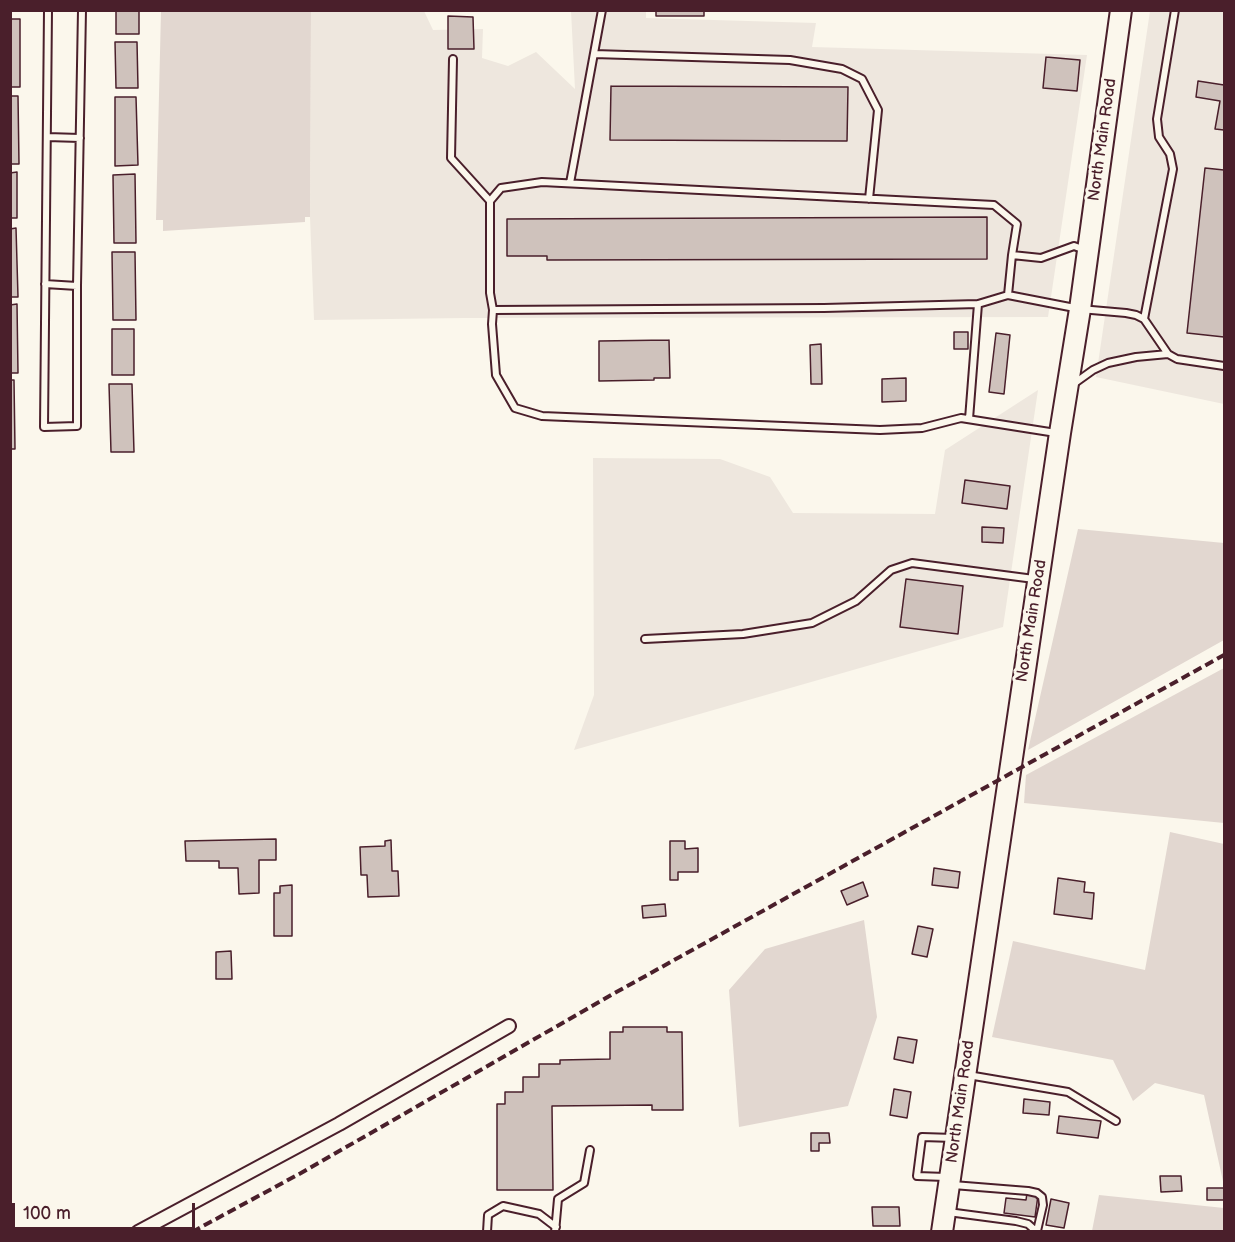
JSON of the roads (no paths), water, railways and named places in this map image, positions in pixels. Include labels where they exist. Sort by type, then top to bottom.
[{"type":"main road","name":"North Main Road","points":[[942,1232],[1080,309],[1121,10]]},
{"type":"street","points":[[138,1232],[348,1119],[509,1026]]},
{"type":"lane","points":[[48,10],[44,427],[77,426],[82,10]]},
{"type":"lane","points":[[570,183],[602,10]]},
{"type":"lane","points":[[1144,319],[1173,170],[1170,154],[1159,137],[1157,119],[1175,10]]},
{"type":"lane","points":[[594,54],[790,60],[842,69],[862,79],[878,110],[869,198]]},
{"type":"lane","points":[[453,58],[451,158],[490,201]]},
{"type":"lane","points":[[47,137],[80,138]]},
{"type":"lane","points":[[1008,295],[1017,224],[994,205],[542,182],[501,188],[490,201],[490,283],[496,375],[515,408],[542,416],[880,430],[922,428],[962,418],[1060,433]]},
{"type":"lane","points":[[1012,255],[1041,258],[1074,246],[1088,251]]},
{"type":"lane","points":[[45,284],[77,286]]},
{"type":"lane","points":[[493,310],[812,308],[978,304],[1008,295],[1080,309],[1126,312],[1144,319],[1168,354],[1177,359],[1224,366]]},
{"type":"lane","points":[[969,419],[978,304]]},
{"type":"lane","points":[[1067,389],[1093,370],[1108,363],[1168,354]]},
{"type":"lane","points":[[645,639],[743,634],[812,623],[856,601],[891,570],[912,563],[1038,579]]},
{"type":"lane","points":[[965,1074],[1068,1092],[1116,1121]]},
{"type":"lane","points":[[945,1212],[1016,1221],[1028,1224],[1037,1231],[1043,1205],[1042,1197],[1037,1193],[917,1176],[922,1137],[956,1138]]},
{"type":"lane","points":[[556,1229],[558,1199],[584,1183],[590,1150]]},
{"type":"lane","points":[[487,1232],[488,1215],[503,1206],[539,1214],[556,1229]]},
{"type":"railway","points":[[192,1232],[301,1173],[613,994],[1224,655]]}]
